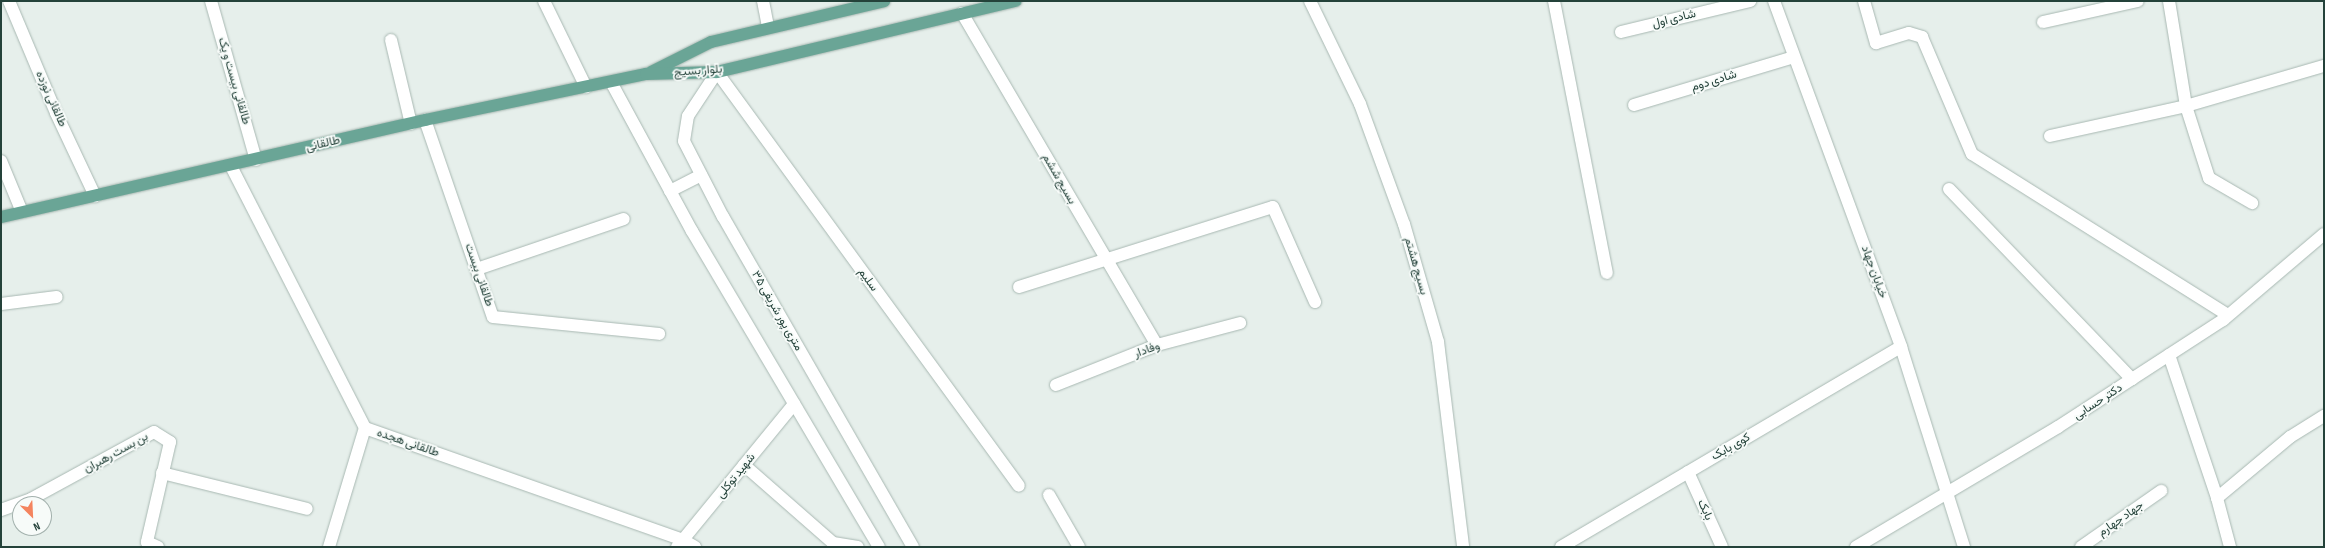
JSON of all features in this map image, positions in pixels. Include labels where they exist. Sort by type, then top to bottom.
[{"type":"main road","name":"بلوار بسیج","points":[[646,74],[711,42],[768,27],[884,1]]},
{"type":"main road","name":"بلوار بسیج","points":[[646,74],[717,72],[1016,1]]},
{"type":"main road","name":"طالقانی","points":[[1,217],[231,166],[425,120],[646,74]]},
{"type":"street","name":"طالقانی نوزده","points":[[9,1],[56,113],[95,196]]},
{"type":"street","name":"طالقانی بیست و یک","points":[[211,1],[256,160]]},
{"type":"street","points":[[544,1],[586,87]]},
{"type":"street","points":[[764,1],[768,27]]},
{"type":"street","name":"بسیج هشتم","points":[[1310,1],[1360,104],[1404,224],[1438,342],[1463,547]]},
{"type":"street","points":[[1554,1],[1607,273]]},
{"type":"street","name":"شادی اول","points":[[1620,32],[1750,1]]},
{"type":"street","name":"خیابان جهاد","points":[[1774,1],[1901,348],[1964,547]]},
{"type":"street","points":[[1864,1],[1876,43],[1909,33],[1922,37],[1972,154],[2228,315]]},
{"type":"street","points":[[2043,22],[2138,1]]},
{"type":"street","points":[[2169,1],[2186,106],[2209,178],[2252,203]]},
{"type":"street","name":"بسیج ششم","points":[[962,13],[1157,345]]},
{"type":"street","points":[[391,40],[410,124]]},
{"type":"street","name":"شادی دوم","points":[[1634,105],[1794,57]]},
{"type":"street","points":[[2050,136],[2186,106],[2324,66]]},
{"type":"street","name":"۳۵ متری پور شریفی","points":[[717,72],[688,116],[684,141],[701,175],[913,547]]},
{"type":"street","name":"سلیم","points":[[717,72],[1019,486]]},
{"type":"street","points":[[611,82],[670,191],[879,547]]},
{"type":"street","name":"طالقانی بیست","points":[[425,120],[493,317],[660,334]]},
{"type":"street","points":[[1,161],[22,212]]},
{"type":"street","name":"طالقانی هجده","points":[[231,166],[365,428],[680,543],[695,547]]},
{"type":"street","points":[[670,191],[701,175]]},
{"type":"street","points":[[1949,188],[2132,379]]},
{"type":"street","points":[[1019,287],[1107,261],[1272,207],[1315,302]]},
{"type":"street","points":[[476,269],[624,219]]},
{"type":"street","name":"دکتر حسابی","points":[[1856,547],[1947,495],[2169,355],[2228,315],[2324,234]]},
{"type":"street","points":[[1,304],[58,297]]},
{"type":"street","name":"وفادار","points":[[1056,385],[1157,345],[1240,323]]},
{"type":"street","name":"کوی بابک","points":[[1561,547],[1901,348]]},
{"type":"street","points":[[2169,355],[2217,498],[2230,547]]},
{"type":"street","name":"شهید توکلی","points":[[680,543],[794,404]]},
{"type":"street","points":[[2217,498],[2290,436],[2324,416]]},
{"type":"street","points":[[329,547],[365,428]]},
{"type":"street","name":"بن بست رهبران","points":[[1,510],[31,499],[154,432],[170,442],[147,542],[158,547]]},
{"type":"street","points":[[744,465],[833,543],[858,547]]},
{"type":"street","name":"بابک","points":[[1688,472],[1722,547]]},
{"type":"street","points":[[162,473],[307,509]]},
{"type":"street","name":"جهاد چهارم","points":[[2081,547],[2161,491]]},
{"type":"street","points":[[1049,495],[1079,547]]}]
